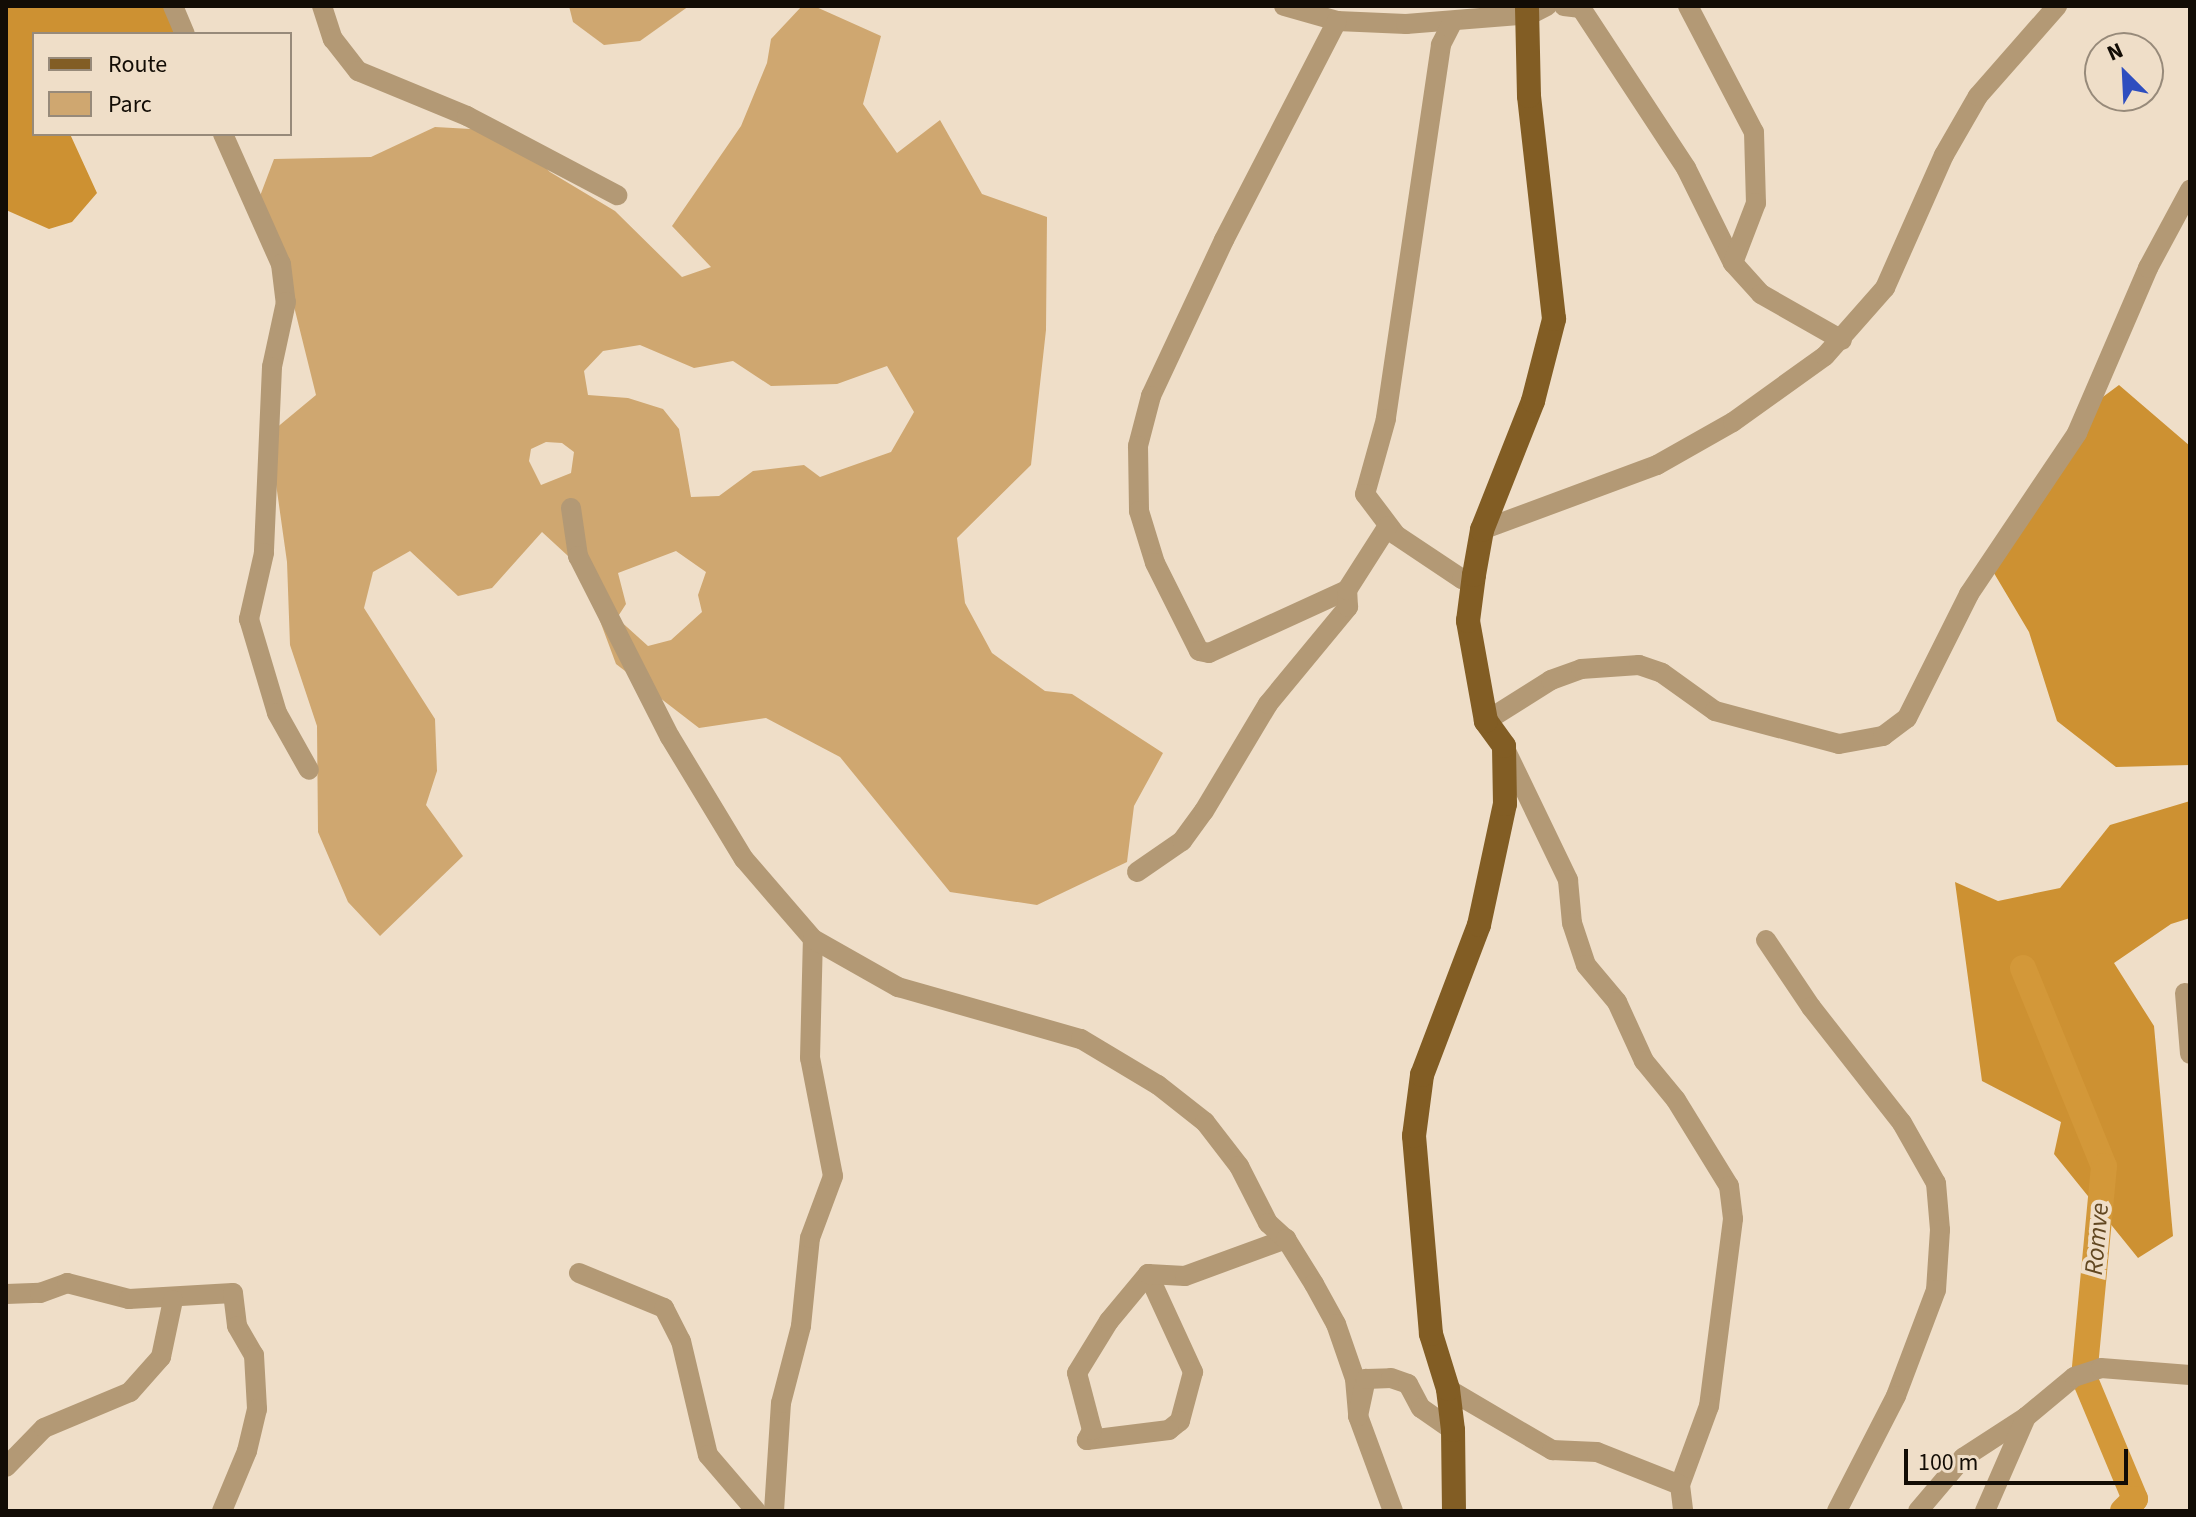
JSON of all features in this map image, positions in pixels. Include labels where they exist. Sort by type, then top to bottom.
[{"type":"main road","points":[[1454,1511],[1453,1430],[1448,1389],[1431,1334],[1414,1136],[1422,1075],[1462,979],[1488,886],[1505,804],[1504,746],[1486,721],[1468,621],[1482,530],[1533,401],[1554,319],[1533,9]]},
{"type":"street","points":[[173,6],[184,32]]},
{"type":"street","points":[[322,6],[333,39],[358,71],[467,116],[617,195]]},
{"type":"street","points":[[1284,6],[1337,21],[1453,21],[1533,9]]},
{"type":"street","points":[[1564,6],[1581,8],[1686,168],[1733,263],[1761,294],[1842,340]]},
{"type":"street","points":[[1688,6],[1754,132],[1756,203],[1733,263]]},
{"type":"street","points":[[1482,530],[1657,465],[1733,422],[1842,340],[1885,288],[1944,155],[1978,96],[2057,6]]},
{"type":"street","points":[[1337,21],[1151,396],[1138,446],[1139,511],[1155,563],[1199,651],[1209,653],[1347,590],[1388,526]]},
{"type":"street","points":[[1453,21],[1441,45],[1386,419],[1367,475],[1365,494],[1388,526],[1462,579],[1474,575]]},
{"type":"street","points":[[224,136],[281,264],[286,302],[272,367],[264,553],[249,619],[277,713],[309,770]]},
{"type":"street","points":[[1486,721],[1551,680],[1581,669],[1639,665],[1662,673],[1715,711],[1839,744],[1883,736],[1907,718],[1969,594],[2077,433],[2148,268],[2190,190]]},
{"type":"street","points":[[571,508],[578,556],[670,737],[744,859],[813,939],[898,987],[1081,1039],[1158,1085],[1205,1122],[1239,1166],[1268,1223],[1286,1239],[1336,1324],[1355,1379],[1358,1416],[1393,1511]]},
{"type":"street","points":[[1137,872],[1182,841],[1204,811],[1268,704],[1348,607],[1347,590]]},
{"type":"street","points":[[1504,746],[1568,880],[1572,923],[1586,965],[1617,1002],[1644,1061],[1676,1100],[1729,1186],[1733,1219],[1709,1406],[1680,1485],[1683,1511]]},
{"type":"street","points":[[774,1511],[781,1403],[801,1326],[810,1238],[833,1176],[810,1058],[813,939]]},
{"type":"street","points":[[1766,940],[1811,1007],[1902,1123],[1936,1183],[1940,1230],[1936,1290],[1896,1396],[1837,1511]]},
{"type":"street","points":[[2185,993],[2190,1054]]},
{"type":"street","points":[[1148,1274],[1185,1276],[1286,1239]]},
{"type":"street","points":[[579,1273],[664,1308],[681,1341],[708,1455],[756,1511]]},
{"type":"street","points":[[1148,1274],[1193,1372],[1180,1421],[1169,1430],[1087,1440],[1092,1430],[1077,1373],[1109,1321],[1148,1274]]},
{"type":"street","points":[[6,1294],[40,1293],[67,1283],[129,1299],[173,1300],[233,1293],[237,1326],[254,1355],[257,1409],[247,1451],[222,1511]]},
{"type":"street","points":[[6,1467],[44,1428],[130,1392],[161,1357],[173,1300]]},
{"type":"street","points":[[1918,1511],[1963,1458],[2026,1417],[2063,1384],[2101,1368],[2190,1375]]},
{"type":"street","points":[[1358,1416],[1366,1379],[1391,1378],[1408,1384],[1421,1408],[1453,1430]]},
{"type":"street","points":[[1448,1389],[1552,1450],[1597,1452],[1680,1485]]},
{"type":"street","points":[[1985,1511],[2026,1417]]},
{"type":"green space","points":[[569,6],[689,6],[640,41],[604,45],[573,22]]},
{"type":"green space","points":[[802,6],[814,6],[881,36],[863,104],[897,153],[940,120],[982,194],[1047,217],[1046,330],[1031,465],[957,538],[965,603],[992,653],[1045,691],[1072,694],[1163,753],[1134,806],[1127,862],[1037,905],[950,892],[840,757],[766,718],[699,728],[616,664],[580,567],[542,532],[492,588],[458,596],[410,551],[373,572],[364,608],[435,719],[437,771],[426,805],[463,856],[380,936],[348,902],[318,832],[317,726],[290,645],[287,562],[269,434],[316,395],[282,258],[257,204],[274,159],[371,157],[435,127],[507,131],[550,172],[615,211],[682,277],[711,267],[672,226],[741,126],[767,63],[771,39]],"holes":[[[640,345],[694,368],[733,361],[771,386],[837,384],[887,366],[914,412],[891,452],[820,477],[804,465],[753,471],[719,496],[691,497],[679,429],[663,409],[628,398],[588,395],[584,371],[603,351]],[[546,442],[562,443],[574,452],[571,473],[541,485],[529,461],[531,449]],[[676,551],[706,572],[698,595],[702,612],[671,640],[648,646],[617,618],[626,604],[618,573]]]},
{"type":"shaded area","points":[[6,6],[177,6],[188,32],[32,32],[32,136],[71,136],[97,193],[72,222],[49,229],[6,210]]},
{"type":"shaded area","points":[[2119,385],[2190,446],[2190,765],[2116,767],[2057,721],[2029,632],[1985,558],[2088,408]]},
{"type":"shaded area","points":[[2190,801],[2190,918],[2171,924],[2114,963],[2154,1026],[2173,1236],[2138,1258],[2054,1154],[2061,1122],[1982,1081],[1955,882],[1998,901],[2060,888],[2110,825]]},
{"type":"waterway","name":"Romve","points":[[2023,968],[2104,1166],[2084,1377],[2135,1499],[2123,1511]]}]
